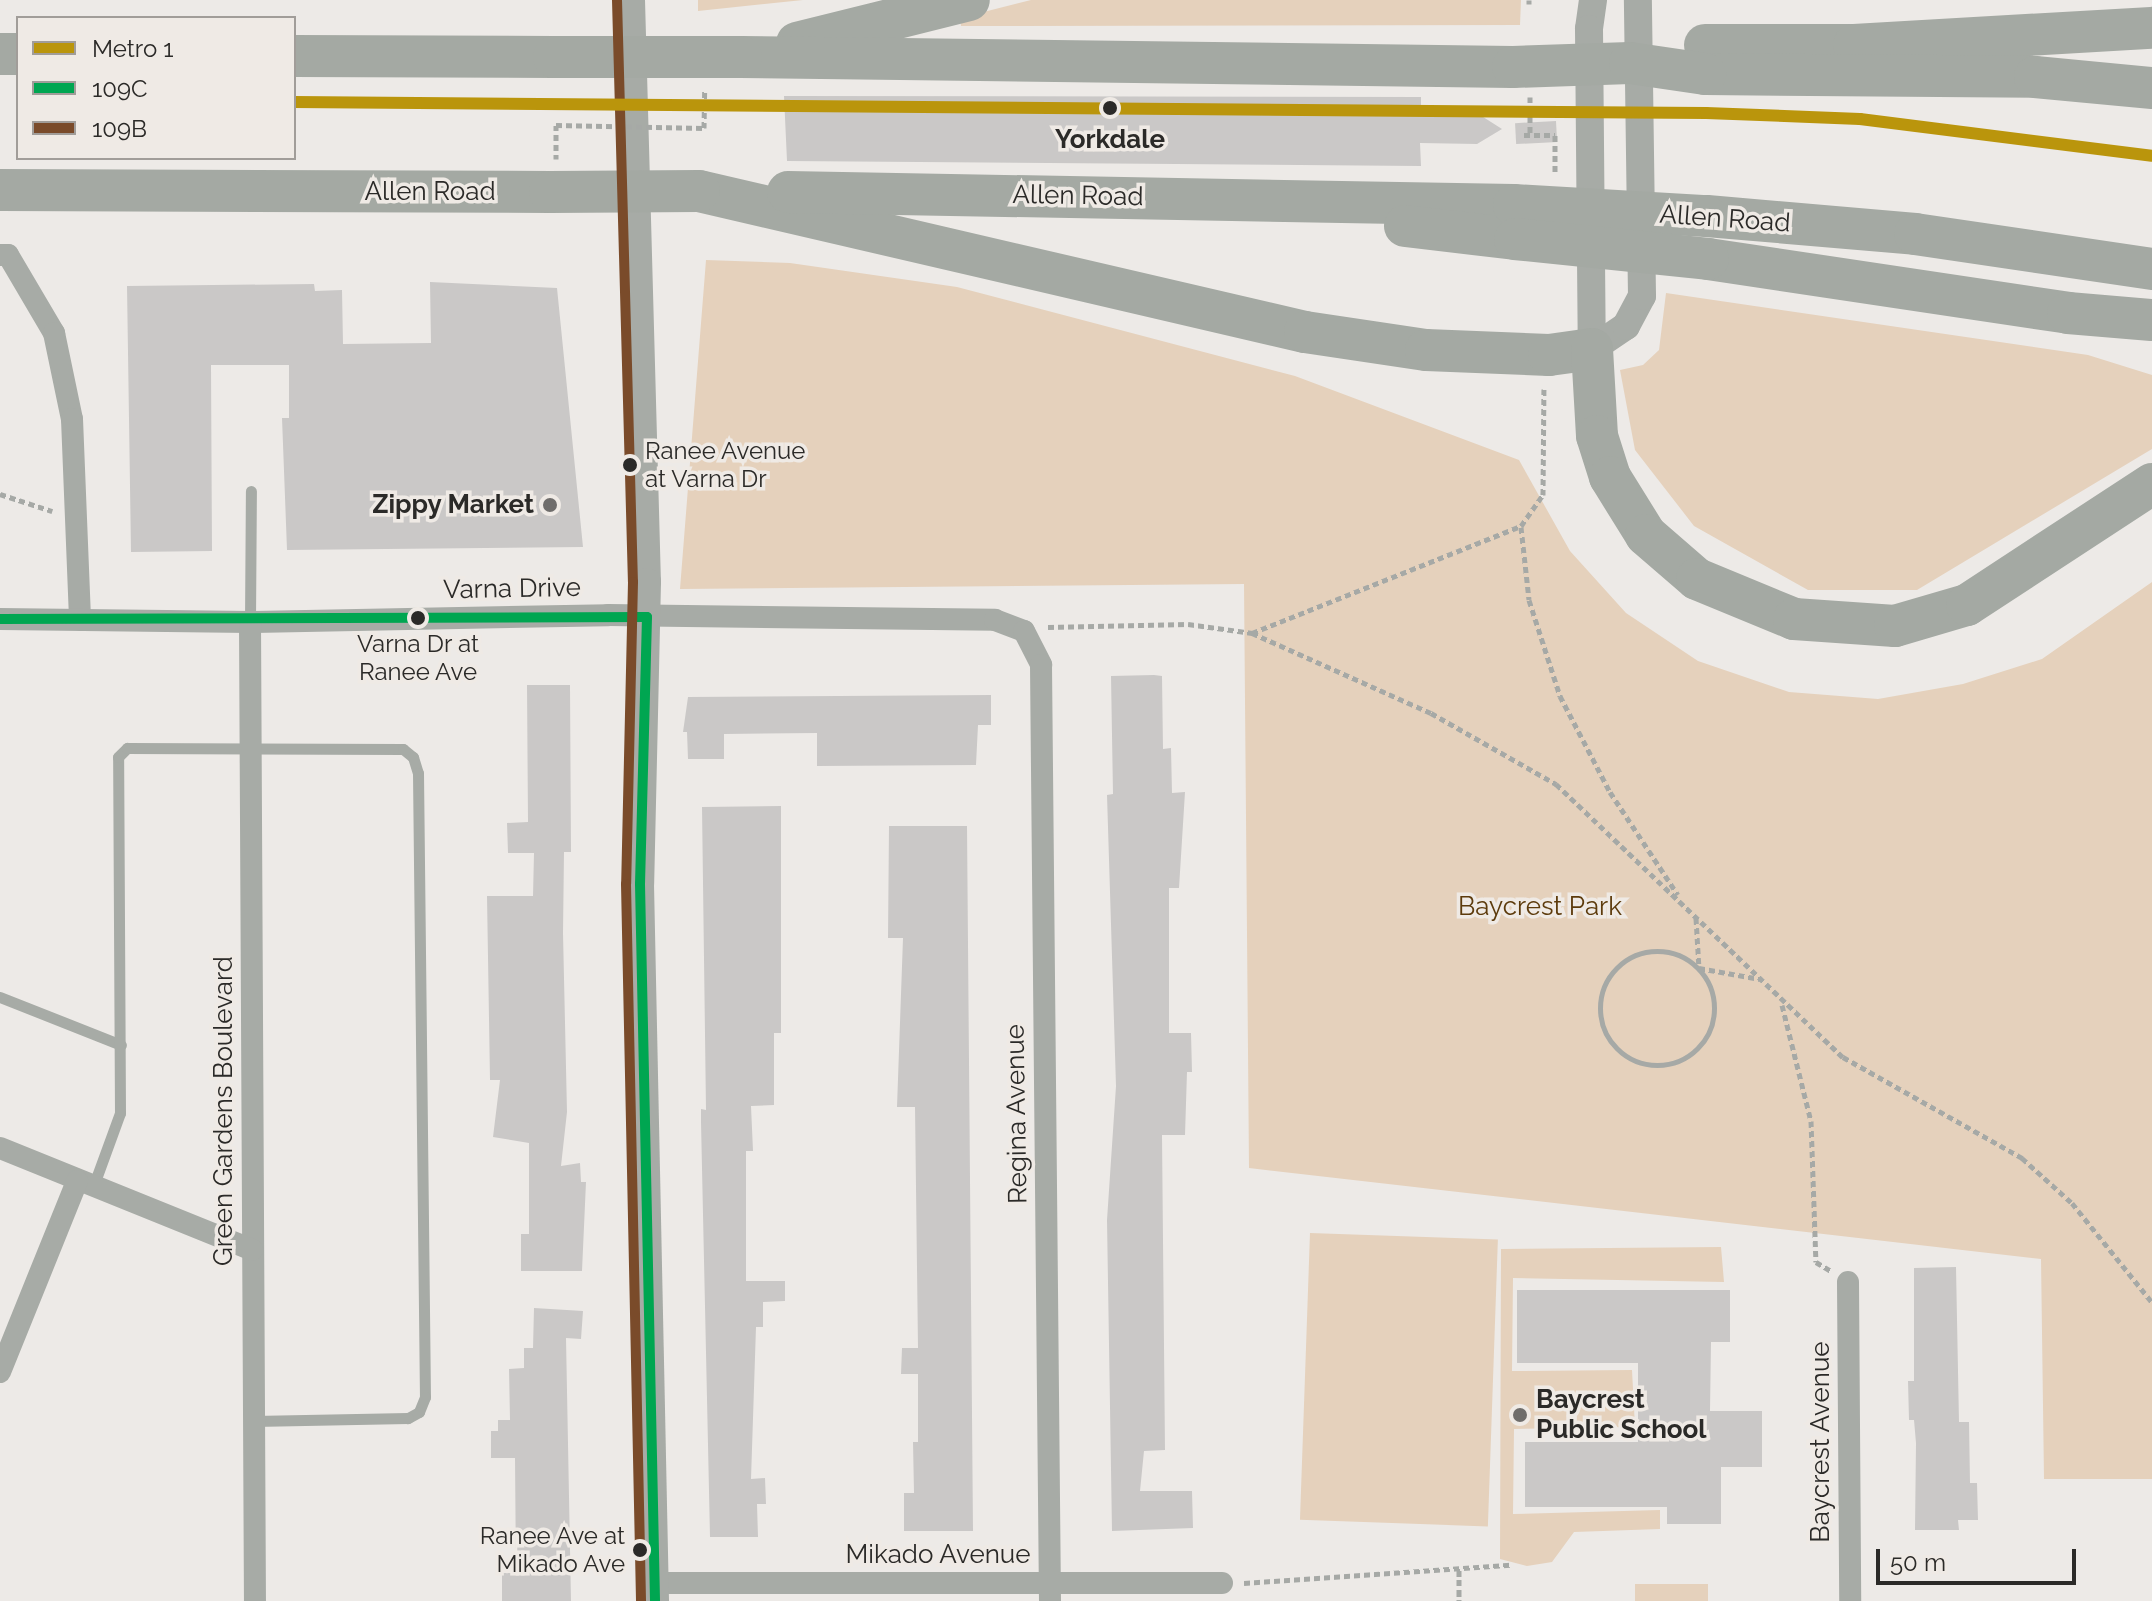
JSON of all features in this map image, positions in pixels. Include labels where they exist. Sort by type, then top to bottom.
[{"type":"highway","points":[[741,57],[969,0]]},
{"type":"highway","points":[[296,56],[741,57],[1513,67],[1705,60],[1854,45],[2152,28]]},
{"type":"highway","points":[[1705,60],[2035,77],[2152,88]]},
{"type":"highway","name":"Allen Road","points":[[0,190],[699,191],[1194,197],[1514,222],[1707,216],[1915,234],[2152,269]]},
{"type":"highway","points":[[699,191],[1305,332],[1426,350],[1549,355],[1592,349],[1597,436],[1628,510],[1646,535],[1697,579],[1761,609],[1860,627],[1925,620],[2000,587],[2152,484]]},
{"type":"highway","points":[[1514,222],[1708,259],[2068,313],[2152,320]]},
{"type":"highway","points":[[2068,313],[2152,333]]},
{"type":"highway","points":[[2081,533],[2152,496]]},
{"type":"street","points":[[631,0],[647,617],[640,884],[654,1592]]},
{"type":"street","points":[[1571,0],[1589,29]]},
{"type":"street","points":[[1592,349],[1589,29],[1593,0]]},
{"type":"street","points":[[1592,349],[1626,326],[1642,296],[1638,0]]},
{"type":"street","points":[[4,255],[54,333],[72,419],[80,620]]},
{"type":"street","name":"Varna Drive","points":[[0,619],[250,622],[647,617],[995,620],[1024,631]]},
{"type":"street","name":"Green Gardens Boulevard","points":[[250,622],[251,1421],[255,1601]]},
{"type":"street","name":"Regina Avenue","points":[[1024,631],[1041,665],[1050,1592]]},
{"type":"street","points":[[0,1148],[252,1250]]},
{"type":"street","points":[[0,1372],[85,1184]]},
{"type":"street","name":"Baycrest Avenue","points":[[1848,1282],[1850,1601]]},
{"type":"street","name":"Mikado Avenue","points":[[654,1592],[1050,1592],[1222,1583]]},
{"type":"lane","points":[[250,622],[251,491]]},
{"type":"lane","points":[[85,1184],[120,1113],[118,757],[127,748],[403,749],[413,757],[418,773],[425,1397],[419,1412],[408,1418],[251,1421]]},
{"type":"lane","points":[[0,997],[121,1045]]},
{"type":"path","points":[[556,125],[704,126],[705,87]]},
{"type":"path","points":[[1524,135],[1560,134]]},
{"type":"path","points":[[1252,633],[1521,526],[1543,495],[1544,386]]},
{"type":"path","points":[[0,494],[74,518]]},
{"type":"path","points":[[1521,526],[1529,600],[1560,696],[1610,792],[1696,918],[1781,1002],[1843,1057],[2022,1158],[2072,1203],[2152,1302]]},
{"type":"path","points":[[1024,631],[1065,625],[1188,624],[1252,633],[1431,713],[1556,784],[1683,902]]},
{"type":"path","points":[[1696,918],[1699,968],[1714,1004],[1704,1041],[1672,1064],[1653,1066],[1619,1051],[1601,1019],[1606,983],[1616,968],[1648,951],[1684,957],[1699,968],[1761,979]]},
{"type":"path","points":[[1781,1002],[1811,1121],[1816,1262],[1848,1282]]},
{"type":"path","points":[[1222,1583],[1510,1565]]},
{"type":"path","points":[[1459,1570],[1459,1601]]},
{"type":"green space","points":[[698,0],[803,0],[698,11]]},
{"type":"green space","points":[[1031,0],[1521,0],[1520,25],[961,26],[960,18]]},
{"type":"green space","name":"Baycrest Park","points":[[706,260],[790,263],[957,287],[1295,376],[1519,460],[1570,551],[1626,613],[1698,661],[1789,692],[1878,699],[1963,684],[2042,659],[2152,582],[2152,1479],[2044,1479],[2041,1259],[1249,1168],[1244,584],[680,589]]},
{"type":"green space","points":[[1666,293],[2088,355],[2152,375],[2152,449],[1917,590],[1808,590],[1694,526],[1635,450],[1620,370],[1643,365],[1659,350]]},
{"type":"green space","points":[[1310,1233],[1498,1240],[1488,1526],[1300,1520]]},
{"type":"green space","points":[[1721,1247],[1724,1282],[1513,1278],[1512,1371],[1632,1370],[1635,1427],[1514,1429],[1513,1514],[1660,1510],[1660,1529],[1574,1532],[1552,1562],[1527,1566],[1500,1559],[1501,1249]]},
{"type":"green space","points":[[1635,1584],[1708,1584],[1708,1601],[1635,1601]]},
{"type":"building","points":[[784,96],[1421,97],[1421,114],[1480,115],[1502,129],[1477,144],[1420,143],[1421,166],[787,161]]},
{"type":"building","points":[[1556,121],[1557,142],[1516,144],[1515,123]]},
{"type":"building","points":[[430,282],[557,288],[583,547],[287,550],[282,418],[289,418],[289,365],[211,365],[212,551],[131,552],[127,286],[314,284],[315,291],[342,290],[343,344],[431,343]]},
{"type":"building","points":[[1111,676],[1162,676],[1163,749],[1171,748],[1172,793],[1185,792],[1179,888],[1169,888],[1169,1033],[1191,1033],[1192,1072],[1187,1072],[1185,1135],[1162,1135],[1165,1450],[1144,1451],[1140,1491],[1192,1491],[1193,1528],[1112,1531],[1107,1220],[1116,1086],[1107,795],[1113,794]]},
{"type":"building","points":[[527,685],[570,685],[571,852],[564,852],[563,933],[567,1112],[561,1166],[580,1163],[581,1182],[586,1182],[582,1271],[521,1271],[521,1234],[529,1234],[529,1143],[493,1137],[500,1080],[490,1080],[487,896],[533,896],[534,853],[508,853],[507,823],[528,822]]},
{"type":"building","points":[[991,695],[991,725],[978,725],[976,765],[817,766],[817,733],[724,734],[724,759],[688,759],[687,732],[683,732],[688,697]]},
{"type":"building","points":[[781,806],[781,1033],[774,1033],[774,1105],[751,1106],[753,1151],[746,1151],[746,1281],[785,1281],[785,1301],[763,1302],[763,1327],[756,1327],[751,1479],[765,1478],[766,1504],[757,1504],[758,1537],[710,1537],[701,1122],[701,1109],[706,1110],[702,807]]},
{"type":"building","points":[[889,826],[967,826],[973,1531],[904,1531],[904,1493],[914,1493],[913,1442],[918,1442],[918,1374],[901,1374],[902,1348],[918,1348],[915,1107],[897,1107],[903,938],[888,938]]},
{"type":"building","points":[[1956,1267],[1959,1422],[1969,1422],[1970,1483],[1977,1483],[1978,1520],[1958,1520],[1959,1530],[1915,1530],[1916,1443],[1914,1420],[1909,1420],[1908,1381],[1914,1381],[1914,1268]]},
{"type":"building","points":[[1517,1290],[1730,1290],[1730,1342],[1711,1342],[1710,1411],[1762,1411],[1762,1467],[1721,1467],[1721,1524],[1667,1524],[1667,1507],[1525,1507],[1525,1442],[1638,1442],[1638,1363],[1517,1363]]},
{"type":"building","points":[[534,1308],[583,1311],[581,1339],[566,1338],[571,1601],[502,1601],[502,1573],[516,1573],[515,1458],[491,1458],[491,1431],[498,1431],[498,1420],[510,1420],[509,1369],[524,1368],[524,1348],[533,1348]]},
{"type":"metro line","name":"1","points":[[296,102],[1706,113],[1860,119],[2152,156]]},
{"type":"transit line","name":"109B","points":[[617,0],[633,582],[626,884],[641,1601]]},
{"type":"transit line","name":"109C","points":[[647,617],[640,884],[655,1601]]},
{"type":"transit line","name":"109C","points":[[0,619],[647,617]]},
{"type":"place","name":"Yorkdale","points":[[1110,108]]},
{"type":"place","name":"Ranee Avenue at Varna Dr","points":[[630,465]]},
{"type":"place","name":"Zippy Market","points":[[550,505]]},
{"type":"place","name":"Varna Dr at Ranee Ave","points":[[418,618]]},
{"type":"place","name":"Baycrest Public School","points":[[1520,1415]]},
{"type":"place","name":"Ranee Ave at Mikado Ave","points":[[640,1550]]}]
